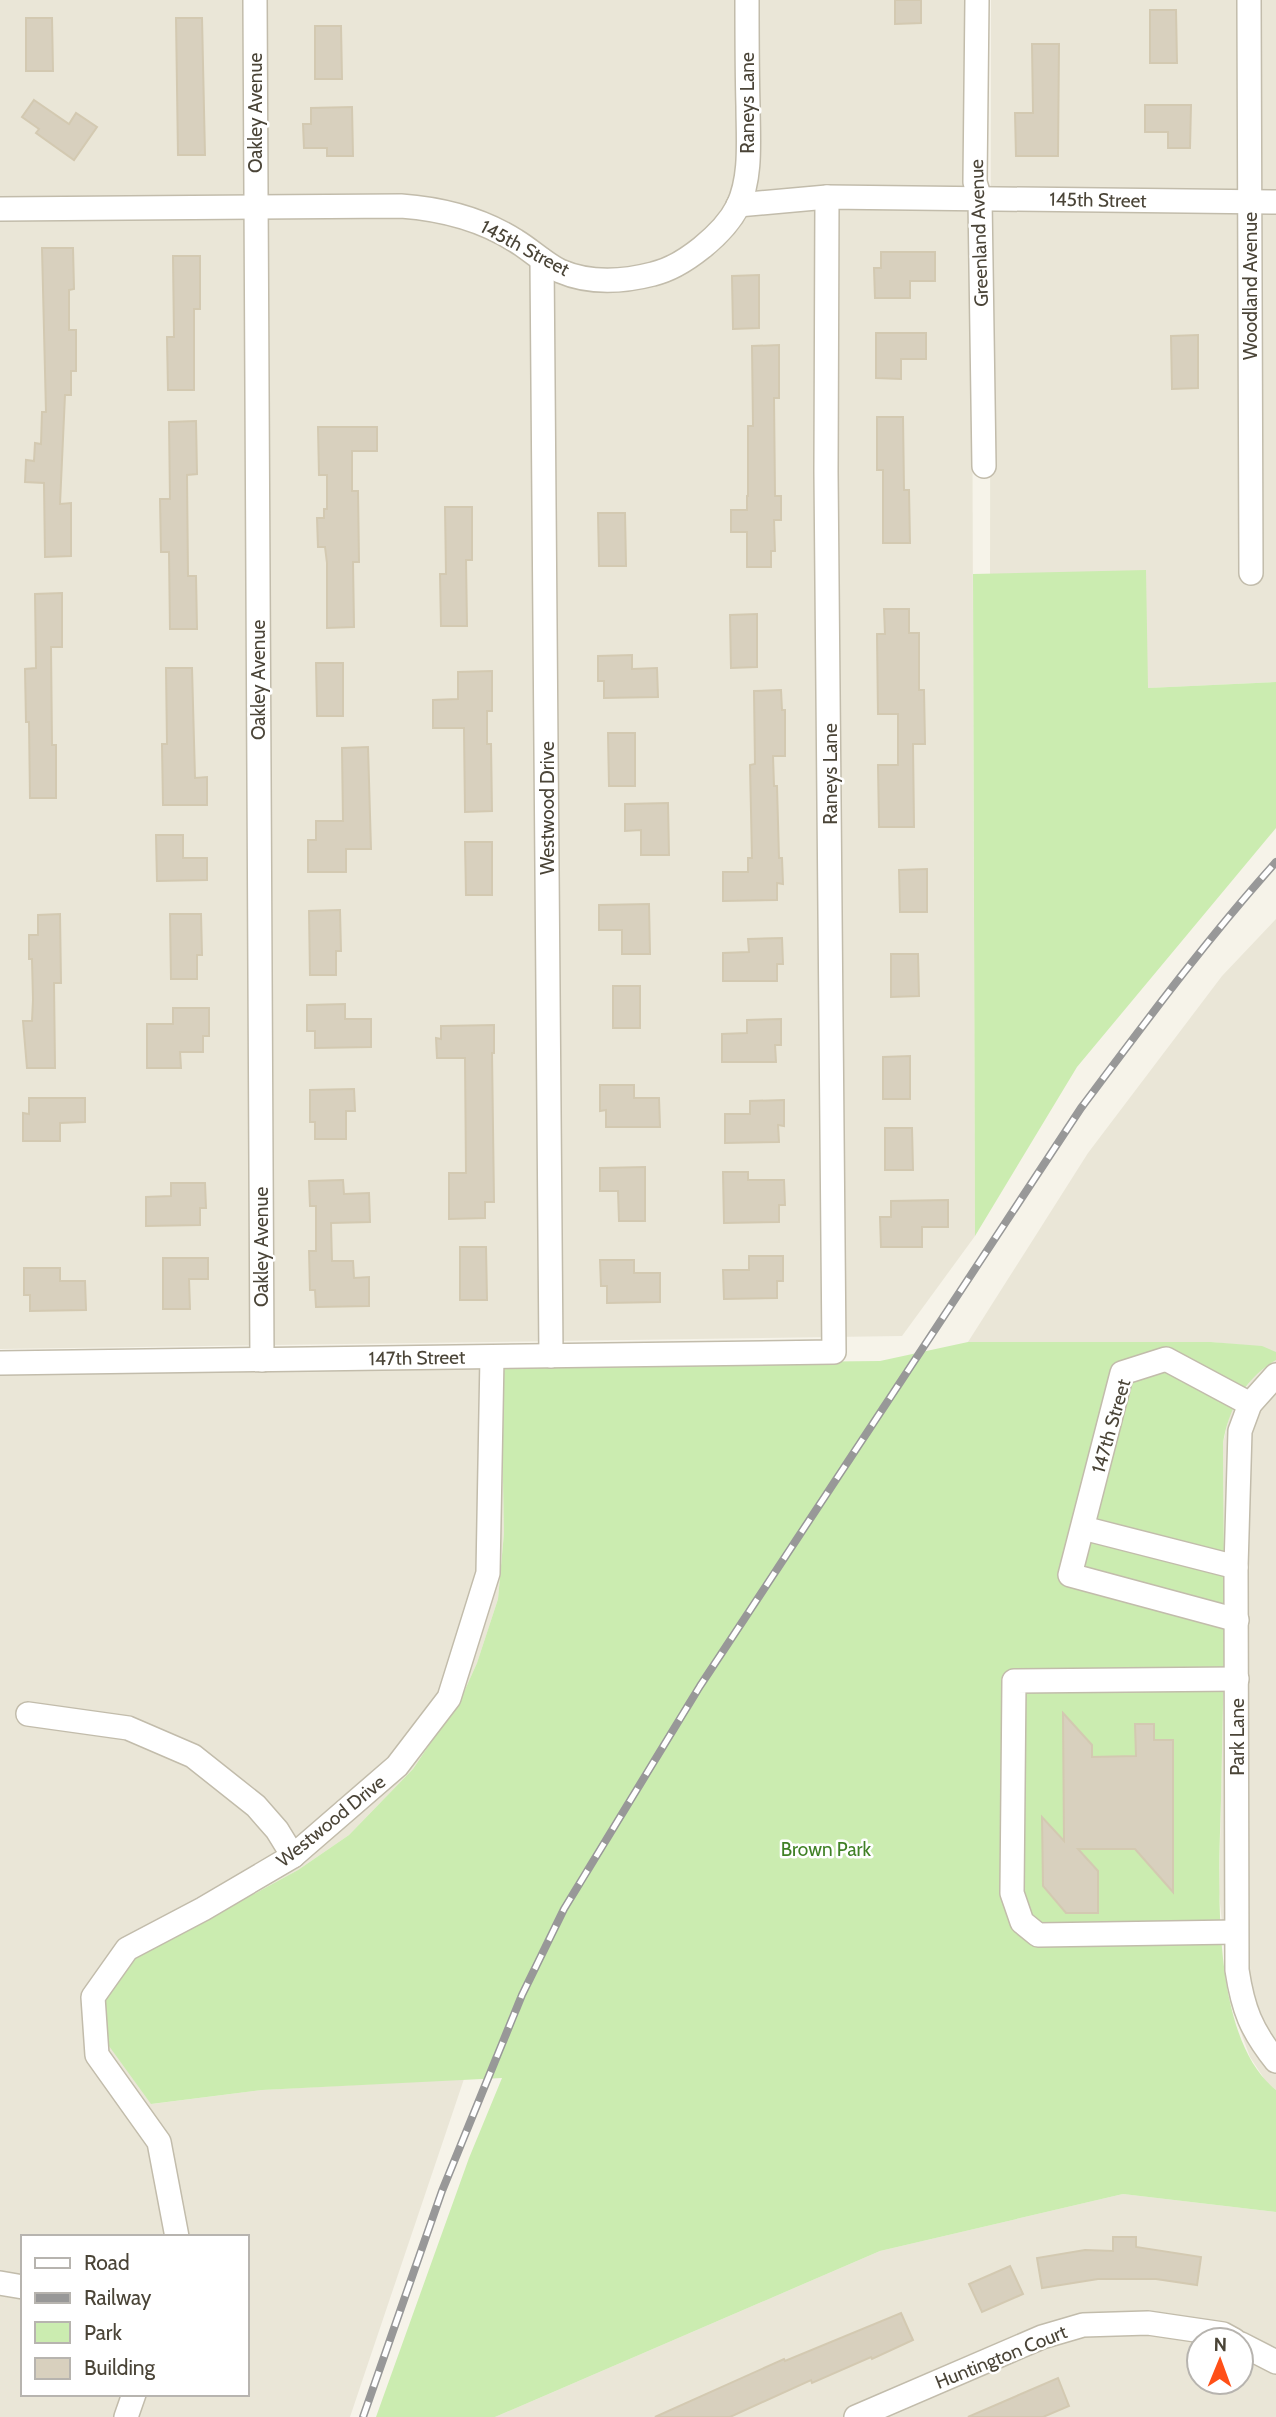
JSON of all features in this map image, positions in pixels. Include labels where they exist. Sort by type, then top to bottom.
[{"type":"street","name":"Oakley Avenue","points":[[255,0],[262,1360]]},
{"type":"street","name":"Raneys Lane","points":[[738,205],[747,170],[747,0]]},
{"type":"street","name":"Greenland Avenue","points":[[977,0],[975,181],[980,199],[984,466]]},
{"type":"street","name":"Woodland Avenue","points":[[1249,0],[1251,573]]},
{"type":"street","name":"145th Street","points":[[0,209],[401,206],[438,210],[459,214],[491,228],[515,240],[561,271],[612,282],[664,272],[695,254],[720,230],[738,205],[827,197],[1276,202]]},
{"type":"street","name":"Raneys Lane","points":[[827,197],[826,472],[834,1352]]},
{"type":"street","name":"Westwood Drive","points":[[542,260],[551,1356]]},
{"type":"street","name":"147th Street","points":[[0,1363],[834,1352]]},
{"type":"street","name":"Westwood Drive","points":[[177,2235],[159,2142],[97,2055],[93,1997],[127,1949],[204,1909],[293,1856],[397,1766],[449,1698],[488,1573],[492,1357]]},
{"type":"street","name":"147th Street","points":[[1083,1528],[1122,1373],[1166,1359],[1250,1404]]},
{"type":"street","points":[[1250,1404],[1276,1375]]},
{"type":"street","name":"Park Lane","points":[[1250,1404],[1240,1432],[1236,1567],[1237,1970],[1241,1996],[1257,2038],[1276,2061]]},
{"type":"street","points":[[1236,1567],[1083,1528],[1070,1575],[1237,1620]]},
{"type":"street","points":[[1236,1932],[1038,1936],[1022,1922],[1012,1894],[1014,1681],[1237,1679]]},
{"type":"street","points":[[28,1714],[128,1728],[193,1756],[256,1806],[277,1830],[293,1856]]},
{"type":"street","points":[[0,2283],[21,2287]]},
{"type":"street","name":"Huntington Court","points":[[856,2417],[1042,2337],[1083,2325],[1148,2323],[1185,2328]]},
{"type":"street","points":[[1255,2351],[1276,2362]]},
{"type":"street","points":[[127,2417],[133,2396]]},
{"type":"shaded area","points":[[0,0],[971,0],[975,1236],[902,1336],[0,1349]]},
{"type":"shaded area","points":[[991,0],[1276,0],[1276,682],[1148,688],[990,574]]},
{"type":"shaded area","points":[[1276,919],[1276,2090],[1267,2083],[1250,2057],[1230,2003],[1219,1893],[1224,1654],[1223,1443],[1230,1413],[1252,1378],[1262,1347],[1211,1342],[968,1342],[1088,1153],[1222,976]]},
{"type":"shaded area","points":[[480,1357],[505,1369],[501,1376],[504,1533],[498,1599],[477,1663],[463,1694],[413,1769],[349,1835],[298,1870],[252,1895],[136,2082],[152,2104],[262,2090],[464,2079],[350,2417],[0,2417],[0,1374]]},
{"type":"shaded area","points":[[1123,2194],[1276,2212],[1276,2417],[495,2417],[880,2251]]},
{"type":"green space","points":[[1146,570],[1148,688],[1276,682],[1276,828],[1077,1067],[975,1236],[973,574]]},
{"type":"green space","name":"Brown Park","points":[[968,1342],[1211,1342],[1262,1346],[1276,1352],[1276,1360],[1255,1376],[1240,1395],[1229,1418],[1223,1443],[1224,1629],[1219,1870],[1223,1954],[1229,1995],[1239,2033],[1254,2065],[1276,2090],[1276,2212],[1123,2194],[880,2251],[495,2417],[376,2417],[469,2158],[502,2078],[262,2090],[151,2104],[109,2046],[102,2016],[105,1998],[134,1956],[196,1917],[252,1895],[298,1870],[349,1835],[413,1769],[463,1694],[477,1663],[498,1599],[504,1533],[501,1376],[505,1369],[517,1365],[880,1361]]},
{"type":"building","points":[[895,0],[921,0],[921,23],[895,24]]},
{"type":"building","points":[[1150,10],[1176,10],[1177,63],[1150,63]]},
{"type":"building","points":[[26,18],[52,18],[53,71],[26,71]]},
{"type":"building","points":[[176,18],[202,18],[205,155],[178,155]]},
{"type":"building","points":[[315,26],[341,26],[342,79],[315,79]]},
{"type":"building","points":[[1032,44],[1059,44],[1058,156],[1016,156],[1015,113],[1033,113]]},
{"type":"building","points":[[34,100],[69,124],[76,113],[97,127],[74,160],[36,133],[39,129],[22,117]]},
{"type":"building","points":[[1145,105],[1191,105],[1190,148],[1168,148],[1168,132],[1145,132]]},
{"type":"building","points":[[352,107],[353,156],[327,156],[327,148],[304,148],[303,124],[311,124],[311,108]]},
{"type":"building","points":[[42,248],[73,248],[74,289],[69,290],[69,330],[76,330],[76,371],[71,371],[71,395],[65,395],[60,504],[71,503],[71,556],[45,557],[44,483],[25,482],[26,460],[34,461],[35,443],[41,444],[42,412],[46,412]]},
{"type":"building","points":[[881,252],[935,252],[935,281],[910,281],[910,298],[875,298],[874,268],[881,268]]},
{"type":"building","points":[[173,256],[200,256],[200,309],[194,309],[194,390],[168,390],[167,337],[174,337]]},
{"type":"building","points":[[759,275],[759,328],[733,329],[732,276]]},
{"type":"building","points":[[876,333],[926,333],[926,359],[901,359],[901,379],[876,378]]},
{"type":"building","points":[[1198,335],[1198,388],[1172,389],[1171,336]]},
{"type":"building","points":[[779,345],[779,398],[774,398],[775,496],[781,496],[781,520],[774,520],[775,551],[771,551],[771,567],[747,567],[747,532],[731,532],[731,510],[747,510],[748,426],[753,426],[752,346]]},
{"type":"building","points":[[877,417],[903,417],[904,490],[909,490],[910,543],[883,543],[883,470],[877,470]]},
{"type":"building","points":[[196,421],[197,474],[187,475],[188,576],[196,576],[197,629],[170,629],[169,552],[161,552],[160,499],[170,499],[169,422]]},
{"type":"building","points":[[318,427],[377,427],[377,451],[352,451],[352,491],[358,491],[359,562],[353,562],[354,627],[327,628],[327,563],[325,547],[318,547],[317,518],[324,518],[324,509],[327,509],[327,475],[319,475]]},
{"type":"building","points":[[445,507],[472,507],[472,560],[466,560],[467,626],[441,626],[440,574],[446,574]]},
{"type":"building","points":[[598,513],[625,513],[626,566],[599,566]]},
{"type":"building","points":[[62,593],[62,647],[51,647],[52,745],[56,745],[56,798],[30,798],[25,669],[36,668],[35,594]]},
{"type":"building","points":[[884,609],[909,609],[909,633],[919,633],[919,690],[924,690],[925,744],[913,744],[914,827],[879,827],[878,765],[898,765],[898,714],[878,714],[877,634],[885,634]]},
{"type":"building","points":[[757,614],[757,667],[731,668],[730,615]]},
{"type":"building","points":[[632,655],[632,669],[657,668],[658,697],[604,698],[604,681],[598,681],[598,656]]},
{"type":"building","points":[[316,663],[343,663],[343,716],[317,716]]},
{"type":"building","points":[[166,668],[192,668],[195,778],[207,777],[207,805],[163,805],[162,744],[167,744]]},
{"type":"building","points":[[492,671],[492,711],[487,711],[487,744],[491,744],[492,811],[465,812],[464,728],[433,728],[433,700],[458,699],[458,672]]},
{"type":"building","points":[[781,690],[782,710],[785,710],[785,756],[773,756],[783,884],[777,883],[777,900],[723,901],[723,872],[748,872],[748,858],[752,858],[750,765],[755,764],[754,691]]},
{"type":"building","points":[[608,733],[635,733],[635,786],[609,786]]},
{"type":"building","points":[[368,747],[371,849],[346,849],[346,872],[308,872],[308,840],[316,840],[316,821],[343,821],[342,748]]},
{"type":"building","points":[[668,803],[669,855],[641,855],[641,830],[625,831],[625,804]]},
{"type":"building","points":[[156,835],[183,835],[183,858],[207,858],[207,880],[157,881]]},
{"type":"building","points":[[465,842],[492,842],[492,895],[466,895]]},
{"type":"building","points":[[927,869],[927,912],[900,912],[899,870]]},
{"type":"building","points":[[649,904],[650,954],[622,954],[622,930],[599,930],[599,905]]},
{"type":"building","points":[[340,910],[341,951],[336,951],[336,975],[310,975],[309,911]]},
{"type":"building","points":[[60,914],[61,983],[54,983],[55,1068],[27,1068],[23,1021],[32,1021],[33,1000],[29,935],[38,935],[38,915]]},
{"type":"building","points":[[170,914],[201,914],[202,955],[197,955],[197,979],[171,979]]},
{"type":"building","points":[[782,938],[783,964],[777,964],[777,981],[723,981],[723,953],[749,952],[748,939]]},
{"type":"building","points":[[891,954],[918,954],[919,996],[891,997]]},
{"type":"building","points":[[613,986],[640,986],[640,1028],[613,1028]]},
{"type":"building","points":[[345,1004],[345,1019],[371,1019],[371,1047],[315,1048],[315,1031],[307,1031],[307,1005]]},
{"type":"building","points":[[173,1008],[209,1008],[209,1036],[203,1036],[203,1052],[180,1052],[181,1068],[147,1068],[147,1024],[173,1024]]},
{"type":"building","points":[[781,1019],[781,1045],[775,1045],[776,1062],[722,1062],[722,1034],[747,1033],[747,1020]]},
{"type":"building","points":[[494,1025],[494,1202],[485,1202],[485,1218],[449,1219],[449,1173],[466,1173],[465,1058],[437,1058],[436,1038],[441,1039],[441,1026]]},
{"type":"building","points":[[910,1056],[910,1099],[883,1099],[883,1057]]},
{"type":"building","points":[[600,1085],[634,1085],[634,1098],[659,1098],[660,1127],[606,1127],[606,1110],[600,1111]]},
{"type":"building","points":[[354,1089],[355,1111],[346,1111],[346,1139],[315,1139],[315,1122],[310,1122],[310,1090]]},
{"type":"building","points":[[29,1098],[85,1098],[85,1122],[60,1123],[60,1141],[23,1141],[23,1113],[29,1114]]},
{"type":"building","points":[[784,1100],[784,1126],[778,1125],[779,1142],[725,1143],[725,1114],[750,1114],[750,1101]]},
{"type":"building","points":[[885,1128],[912,1128],[913,1170],[885,1170]]},
{"type":"building","points":[[645,1167],[645,1221],[619,1221],[618,1191],[600,1191],[600,1168]]},
{"type":"building","points":[[723,1172],[748,1172],[748,1180],[784,1180],[785,1205],[779,1205],[779,1222],[724,1223]]},
{"type":"building","points":[[343,1180],[344,1194],[369,1193],[370,1222],[331,1223],[332,1261],[353,1261],[354,1278],[369,1277],[369,1306],[316,1307],[315,1290],[310,1290],[309,1251],[316,1251],[316,1206],[310,1206],[309,1181]]},
{"type":"building","points":[[171,1183],[205,1183],[206,1208],[200,1208],[200,1225],[146,1226],[146,1197],[171,1196]]},
{"type":"building","points":[[948,1200],[948,1227],[922,1227],[922,1247],[881,1247],[880,1217],[891,1217],[891,1201]]},
{"type":"building","points":[[460,1247],[486,1247],[487,1300],[460,1300]]},
{"type":"building","points":[[749,1256],[783,1256],[783,1281],[777,1281],[777,1298],[724,1299],[723,1270],[749,1270]]},
{"type":"building","points":[[163,1258],[208,1258],[208,1279],[189,1279],[190,1309],[163,1309]]},
{"type":"building","points":[[600,1260],[634,1260],[634,1273],[660,1273],[660,1302],[607,1303],[607,1286],[601,1286]]},
{"type":"building","points":[[24,1268],[60,1268],[60,1281],[85,1281],[86,1310],[30,1311],[30,1295],[24,1295]]},
{"type":"building","points":[[1063,1713],[1092,1745],[1092,1757],[1136,1756],[1135,1724],[1154,1724],[1154,1740],[1173,1740],[1173,1892],[1135,1849],[1078,1849],[1098,1871],[1098,1913],[1066,1913],[1043,1886],[1042,1817],[1064,1841]]},
{"type":"building","points":[[1113,2237],[1136,2237],[1136,2247],[1201,2257],[1197,2285],[1156,2279],[1098,2279],[1042,2288],[1037,2258],[1085,2250],[1113,2251]]},
{"type":"building","points":[[1010,2266],[1023,2294],[982,2312],[969,2284]]},
{"type":"building","points":[[901,2313],[913,2340],[872,2359],[871,2357],[812,2383],[811,2380],[730,2417],[655,2417],[784,2359],[785,2361]]},
{"type":"building","points":[[1058,2378],[1069,2406],[1043,2417],[968,2417]]},
{"type":"railway","points":[[363,2417],[442,2191],[522,1995],[564,1909],[700,1686],[1081,1108],[1200,952],[1276,862]]}]
